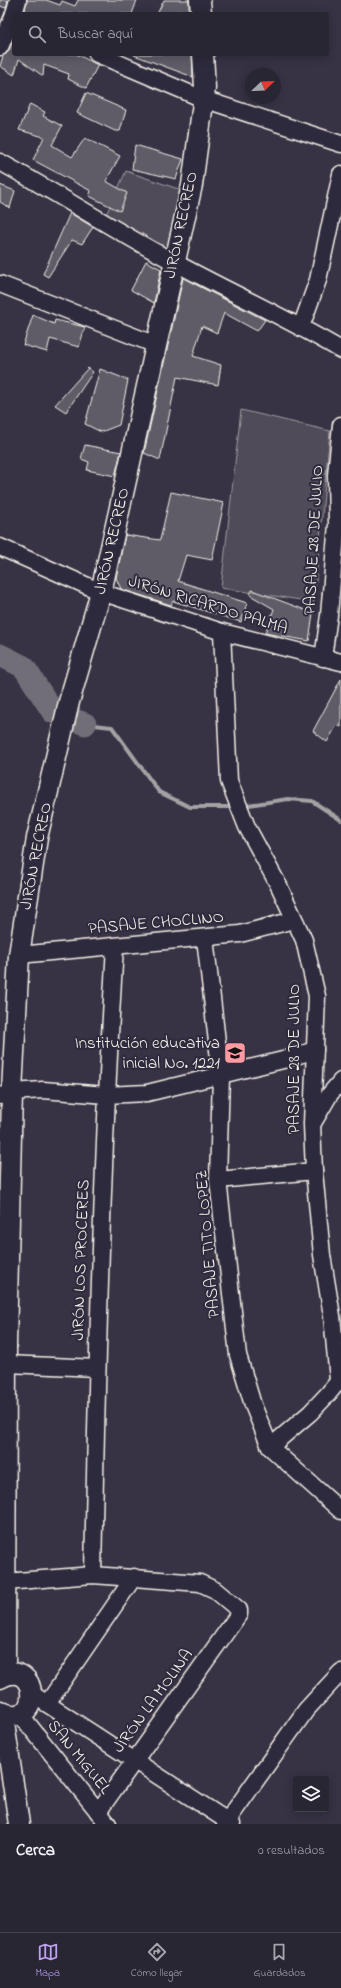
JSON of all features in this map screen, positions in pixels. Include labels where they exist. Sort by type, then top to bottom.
[{"type":"main road","points":[[200,0],[201,12]]},
{"type":"main road","name":"JIRÓN RECREO","points":[[2,1676],[5,1582],[7,1364],[6,1094],[19,955],[37,838],[58,754],[69,702],[101,592],[156,346],[173,262],[192,185],[205,88],[203,56]]},
{"type":"main road","points":[[2,1676],[14,1674],[23,1677],[40,1699],[6,1717],[19,1824]]},
{"type":"street","points":[[12,12],[18,0]]},
{"type":"street","points":[[0,47],[11,15]]},
{"type":"street","points":[[102,56],[203,99],[341,144]]},
{"type":"street","points":[[0,162],[50,189],[173,262],[301,327],[341,350]]},
{"type":"street","points":[[301,327],[318,280],[341,174]]},
{"type":"street","points":[[0,284],[156,346]]},
{"type":"street","name":"PASAJE 28 DE JULIO","points":[[323,658],[329,615],[337,524],[336,475],[341,425]]},
{"type":"street","name":"JIRÓN RICARDO PALMA","points":[[0,547],[101,592],[222,632],[341,662]]},
{"type":"street","name":"PASAJE 28 DE JULIO","points":[[222,632],[228,781],[247,827],[279,886],[308,950],[317,996],[312,1124],[314,1171],[322,1255],[332,1316],[340,1381]]},
{"type":"street","name":"PASAJE CHOCLINO","points":[[19,955],[116,947],[240,934],[294,920]]},
{"type":"street","name":"PASAJE TITO LOPEZ","points":[[205,938],[221,1076],[218,1180],[238,1355],[253,1405],[270,1447],[341,1511]]},
{"type":"street","name":"JIRÓN LOS PROCERES","points":[[93,1575],[96,1368],[106,1095],[116,947]]},
{"type":"street","points":[[6,1094],[43,1090],[106,1095],[147,1093],[221,1076],[315,1050]]},
{"type":"street","points":[[312,1124],[330,1094],[341,1082]]},
{"type":"street","points":[[218,1180],[314,1171]]},
{"type":"street","points":[[7,1364],[96,1368]]},
{"type":"street","points":[[270,1447],[314,1408],[340,1381]]},
{"type":"street","points":[[5,1582],[93,1575],[134,1577]]},
{"type":"street","points":[[134,1577],[40,1699],[228,1823],[306,1710],[341,1672]]},
{"type":"street","name":"JIRÓN LA MOLINA","points":[[103,1818],[134,1760],[240,1612],[214,1590],[200,1583],[134,1577]]},
{"type":"street","name":"SAN MIGUEL","points":[[6,1717],[103,1818]]},
{"type":"shaded area","points":[[126,171],[187,192],[174,257],[105,217]]},
{"type":"shaded area","points":[[241,410],[330,431],[314,602],[221,588]]},
{"type":"building","points":[[0,0],[8,0],[6,8],[0,6]]},
{"type":"building","points":[[27,0],[46,0],[60,5],[62,1],[75,6],[78,0],[137,0],[133,12],[30,12],[25,10]]},
{"type":"building","points":[[164,0],[189,0],[189,10],[158,12]]},
{"type":"building","points":[[12,43],[12,56],[80,56],[98,65],[86,88],[68,79],[69,74],[44,65],[43,76],[19,59],[14,75],[0,66],[3,56],[9,51]]},
{"type":"building","points":[[137,56],[192,56],[193,77]]},
{"type":"building","points":[[86,93],[126,110],[120,131],[115,131],[77,113]]},
{"type":"building","points":[[30,104],[45,112],[43,116],[62,126],[52,145],[72,157],[85,138],[120,156],[106,181],[127,193],[120,211],[89,196],[91,191],[33,160],[44,137],[19,130]]},
{"type":"building","points":[[135,145],[183,159],[176,179],[132,169]]},
{"type":"building","points":[[0,185],[15,191],[10,208],[0,202]]},
{"type":"building","points":[[70,213],[93,227],[82,244],[72,240],[48,277],[43,274]]},
{"type":"building","points":[[146,261],[161,269],[154,303],[131,290]]},
{"type":"building","points":[[183,278],[265,320],[257,331],[224,313],[217,333],[202,326],[193,356],[221,365],[218,385],[177,377],[160,460],[144,453]]},
{"type":"building","points":[[33,315],[54,324],[55,320],[85,327],[79,347],[50,339],[47,352],[23,345]]},
{"type":"building","points":[[88,368],[93,372],[66,412],[55,405]]},
{"type":"building","points":[[100,369],[128,380],[119,425],[101,432],[85,424]]},
{"type":"building","points":[[85,445],[121,452],[115,476],[87,470],[89,462],[81,459]]},
{"type":"building","points":[[171,492],[224,503],[212,560],[186,555],[178,581],[247,603],[241,622],[173,601],[171,605],[121,589],[116,578],[125,535],[160,540]]},
{"type":"building","points":[[252,590],[313,613],[309,641],[265,633],[274,609],[250,595]]},
{"type":"building","points":[[341,679],[341,727],[337,725],[327,742],[313,731]]},
{"type":"waterway","points":[[0,655],[24,667],[53,712],[85,724]]},
{"type":"waterway","points":[[85,724],[112,727],[159,792],[190,807],[235,807]]},
{"type":"waterway","points":[[242,806],[288,799],[312,801],[341,820]]},
{"type":"place","name":"Institución educativa inicial No. 1221","points":[[235,1053]]}]
